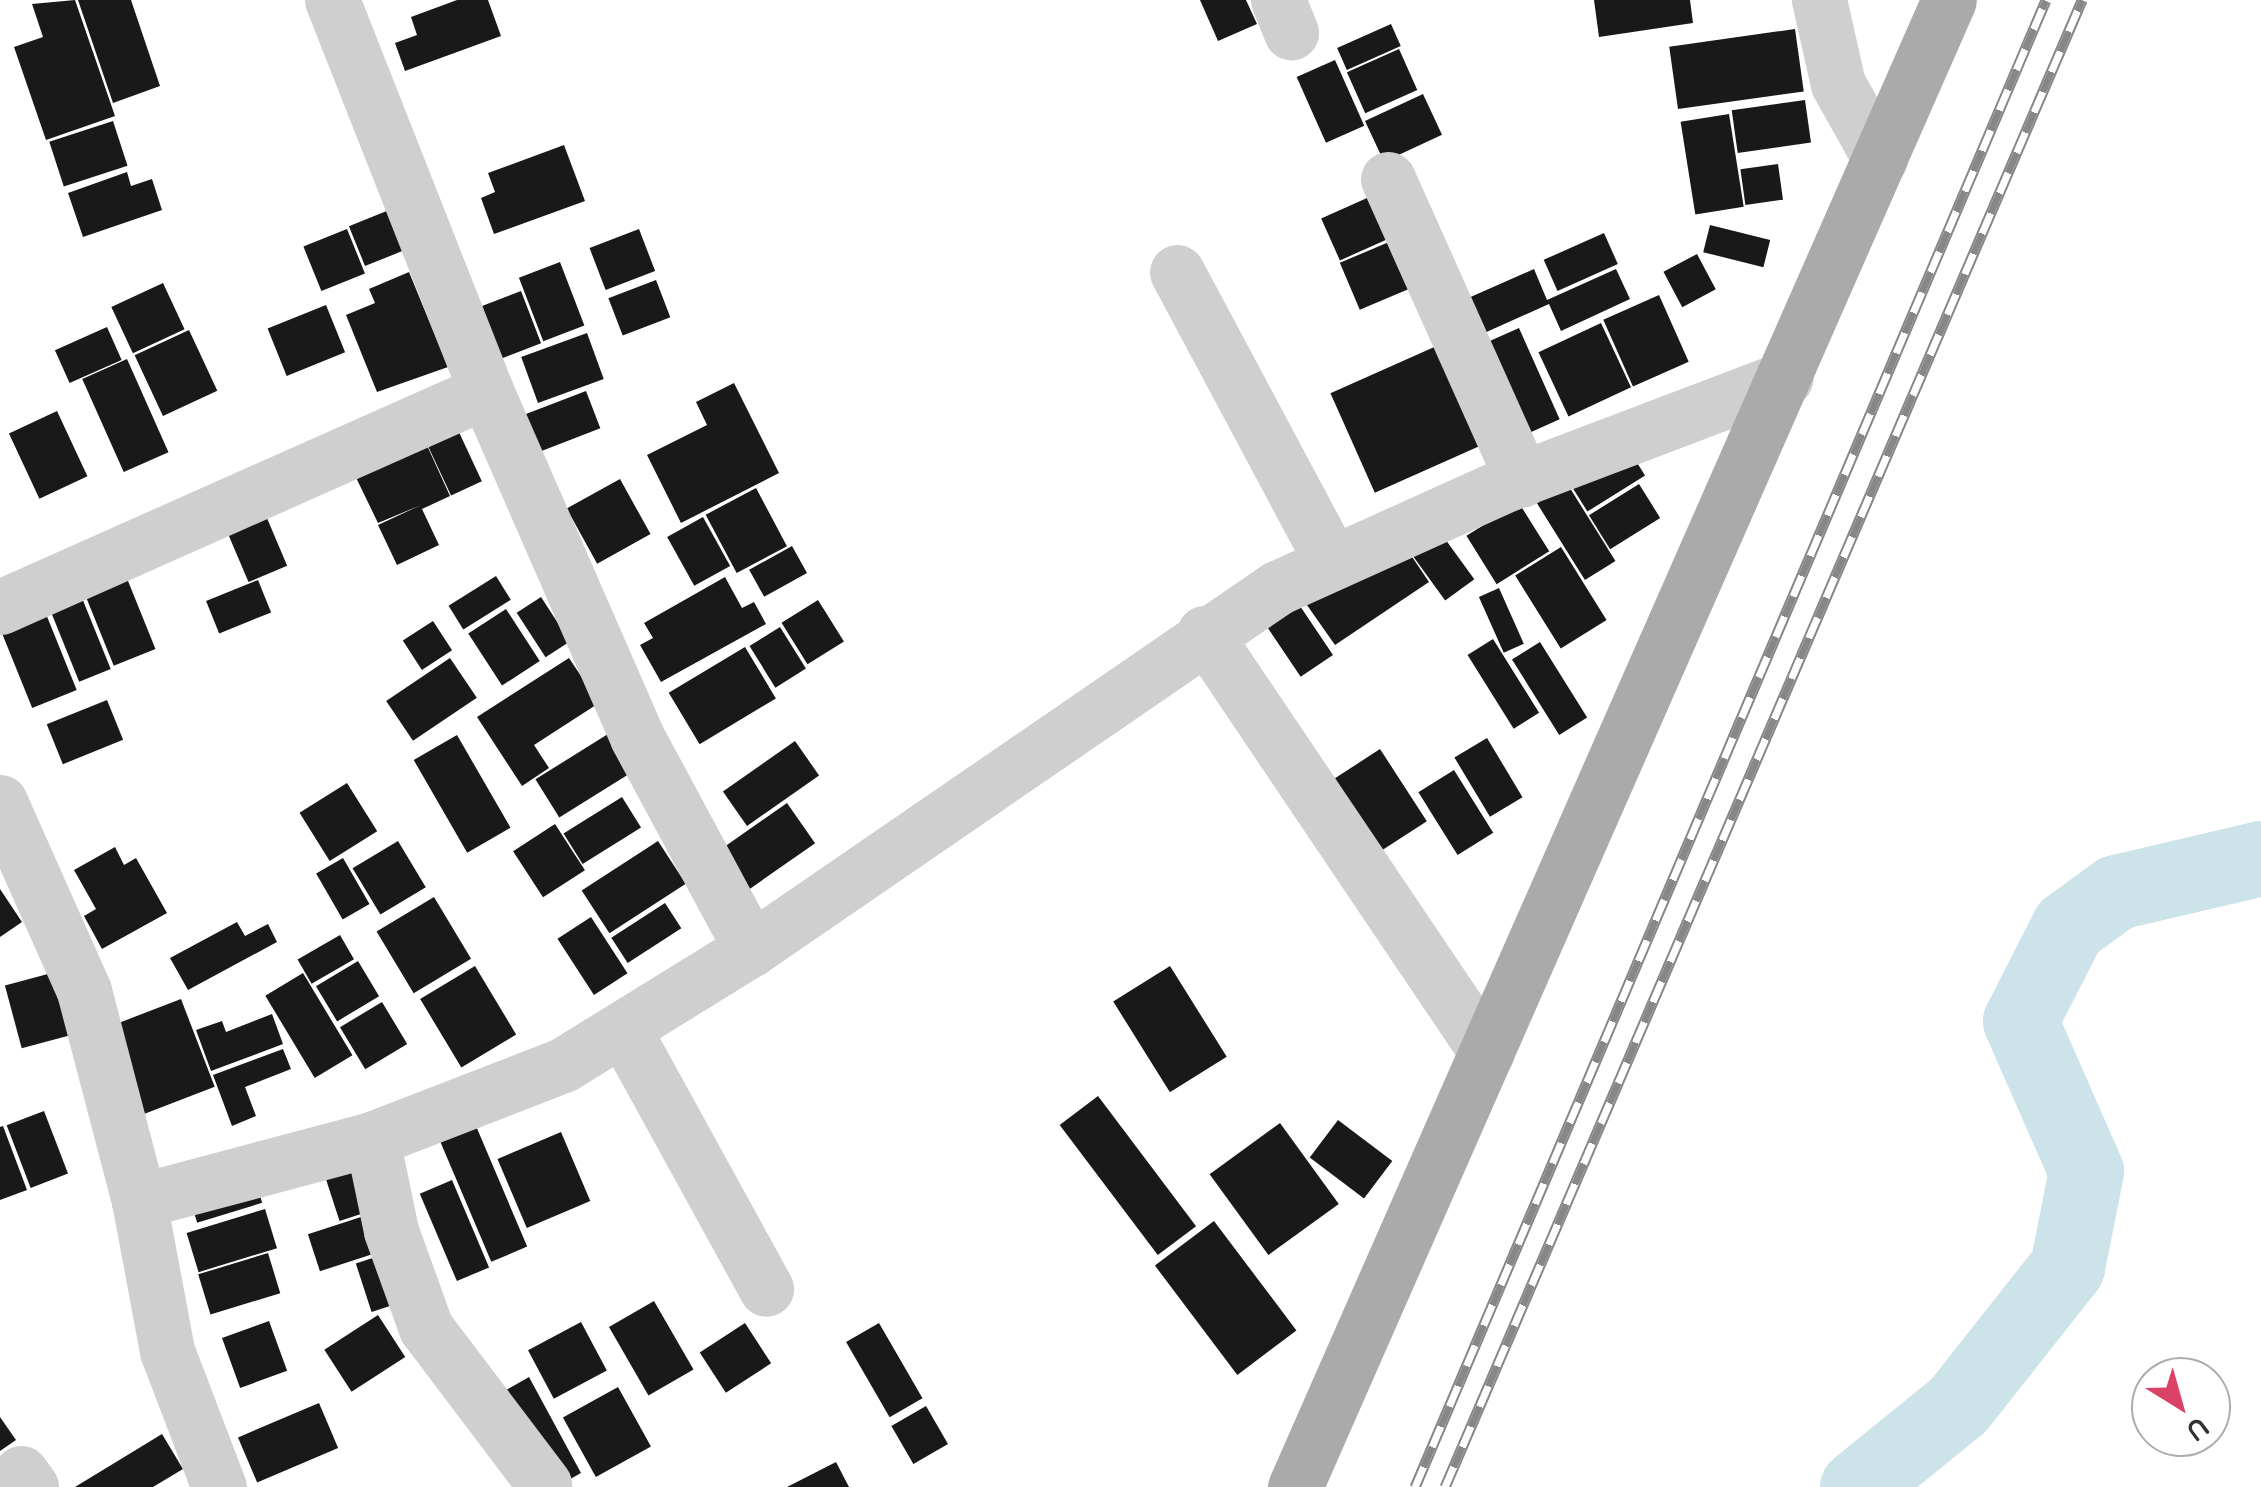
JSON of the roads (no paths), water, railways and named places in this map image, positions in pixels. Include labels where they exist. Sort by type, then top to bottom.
[{"type":"main road","points":[[1295,1487],[1949,0]]},
{"type":"street","points":[[332,0],[486,391],[638,737],[751,950]]},
{"type":"street","points":[[1819,0],[1838,84],[1880,159]]},
{"type":"street","points":[[1388,179],[1522,478]]},
{"type":"street","points":[[1177,272],[1331,560]]},
{"type":"street","points":[[138,1201],[372,1139],[625,1032],[751,950],[1204,633],[1331,560],[1522,478],[1786,378]]},
{"type":"street","points":[[0,607],[486,391]]},
{"type":"street","points":[[1204,633],[1487,1053]]},
{"type":"street","points":[[0,802],[84,991],[138,1201],[167,1351],[219,1487]]},
{"type":"street","points":[[625,1032],[766,1289]]},
{"type":"street","points":[[372,1139],[392,1231],[426,1328],[544,1484]]},
{"type":"waterway","points":[[1857,1487],[1958,1405],[2067,1267],[2086,1171],[2020,1021],[2068,927],[2116,892],[2261,858]]},
{"type":"railway","points":[[1415,1487],[2046,0]]},
{"type":"railway","points":[[1445,1487],[2082,0]]}]
